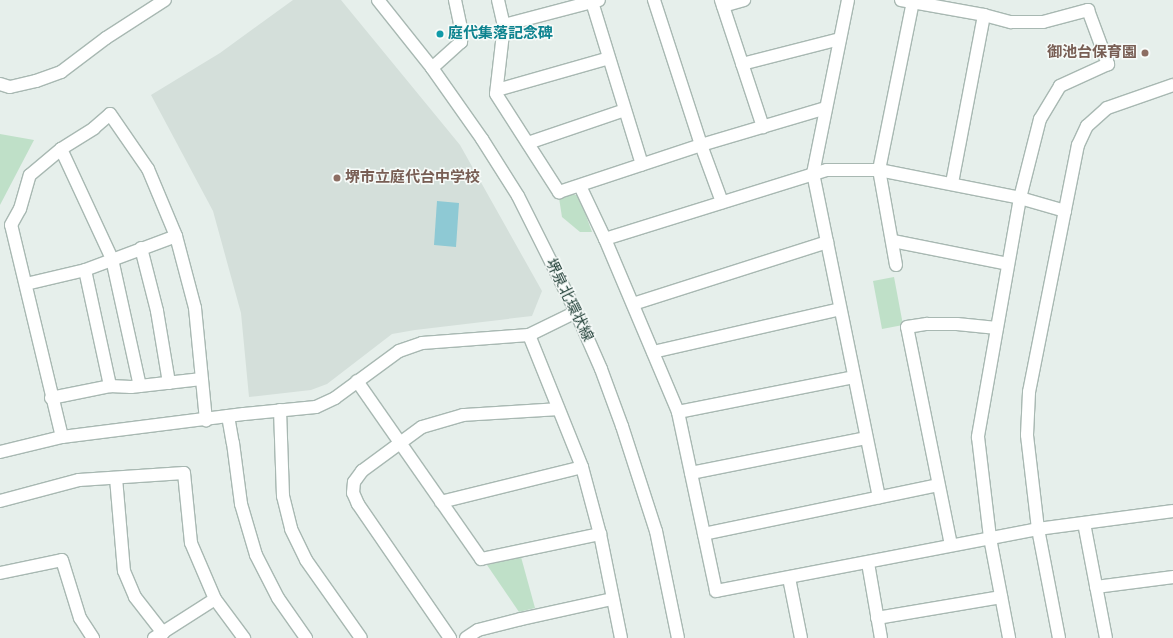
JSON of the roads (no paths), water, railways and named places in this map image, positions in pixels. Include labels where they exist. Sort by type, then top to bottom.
[{"type":"street","points":[[0,84],[10,87],[36,81],[61,72],[106,38],[165,0]]},
{"type":"street","name":"堺泉北環状線","points":[[378,0],[432,68],[482,139],[518,196],[576,312],[601,369],[622,426],[656,531],[678,638]]},
{"type":"street","points":[[432,68],[461,42],[462,33],[455,0]]},
{"type":"street","points":[[498,0],[504,25],[496,94],[559,192],[701,145],[826,108]]},
{"type":"street","points":[[654,0],[701,145],[722,202]]},
{"type":"street","points":[[744,0],[722,3],[763,127]]},
{"type":"street","points":[[848,0],[813,173],[879,496]]},
{"type":"street","points":[[504,25],[595,1],[609,58],[642,165]]},
{"type":"street","points":[[896,265],[893,241],[879,170],[907,1],[984,15],[1011,22],[1043,22],[1088,10],[1108,64],[1060,86],[1040,119],[1020,198],[978,437],[990,538],[1009,638]]},
{"type":"street","points":[[952,183],[984,15]]},
{"type":"street","points":[[742,64],[840,39]]},
{"type":"street","points":[[497,90],[609,58]]},
{"type":"street","points":[[1059,638],[1038,529],[1027,435],[1029,392],[1078,145],[1087,126],[1107,108],[1173,85]]},
{"type":"street","points":[[528,143],[625,110]]},
{"type":"street","points":[[62,436],[51,398],[26,284],[11,225],[20,209],[30,175],[61,149],[94,128],[110,114],[148,169],[176,236],[195,308],[206,420]]},
{"type":"street","points":[[61,149],[112,259],[140,386]]},
{"type":"street","points":[[606,239],[813,173],[827,170],[879,170],[952,183],[1020,198],[1065,211]]},
{"type":"street","points":[[580,186],[606,239],[678,412],[716,591],[1038,529],[1173,511]]},
{"type":"street","points":[[26,284],[85,270],[176,236]]},
{"type":"street","points":[[893,241],[1008,264]]},
{"type":"street","points":[[633,304],[827,242]]},
{"type":"street","points":[[141,248],[158,311],[169,383]]},
{"type":"street","points":[[85,270],[110,386]]},
{"type":"street","points":[[653,352],[840,309]]},
{"type":"street","points":[[0,452],[62,436],[316,407],[335,398],[399,351],[422,344],[529,335],[576,312]]},
{"type":"street","points":[[951,545],[907,327],[927,324],[957,324],[997,328]]},
{"type":"street","points":[[529,335],[582,467],[600,534],[621,638]]},
{"type":"street","points":[[678,412],[854,377]]},
{"type":"street","points":[[51,398],[110,386],[140,386],[202,379]]},
{"type":"street","points":[[357,381],[481,559],[600,534]]},
{"type":"street","points":[[450,638],[358,504],[353,493],[354,482],[362,471],[422,427],[463,415],[558,409]]},
{"type":"street","points":[[280,410],[283,496],[291,529],[306,560],[361,638]]},
{"type":"street","points":[[228,416],[234,443],[241,504],[256,555],[278,598],[306,638]]},
{"type":"street","points":[[691,473],[866,438]]},
{"type":"street","points":[[441,502],[582,467]]},
{"type":"street","points":[[0,501],[79,480],[184,473],[191,543],[215,599],[244,638]]},
{"type":"street","points":[[116,478],[124,572],[135,597],[159,635],[215,599]]},
{"type":"street","points":[[704,534],[879,496],[938,485]]},
{"type":"street","points":[[1084,523],[1106,638]]},
{"type":"street","points":[[0,573],[62,560],[80,618],[92,638]]},
{"type":"street","points":[[868,562],[881,638]]},
{"type":"street","points":[[1096,587],[1173,577]]},
{"type":"street","points":[[788,578],[801,638]]},
{"type":"street","points":[[878,618],[1001,597]]},
{"type":"street","points":[[466,638],[478,630],[514,620],[612,599]]},
{"type":"water","points":[[437,201],[459,203],[456,247],[434,245]]},
{"type":"place","name":"庭代集落記念碑","points":[[440,34]]},
{"type":"place","name":"御池台保育園","points":[[1145,53]]},
{"type":"place","name":"堺市立庭代台中学校","points":[[337,178]]}]
